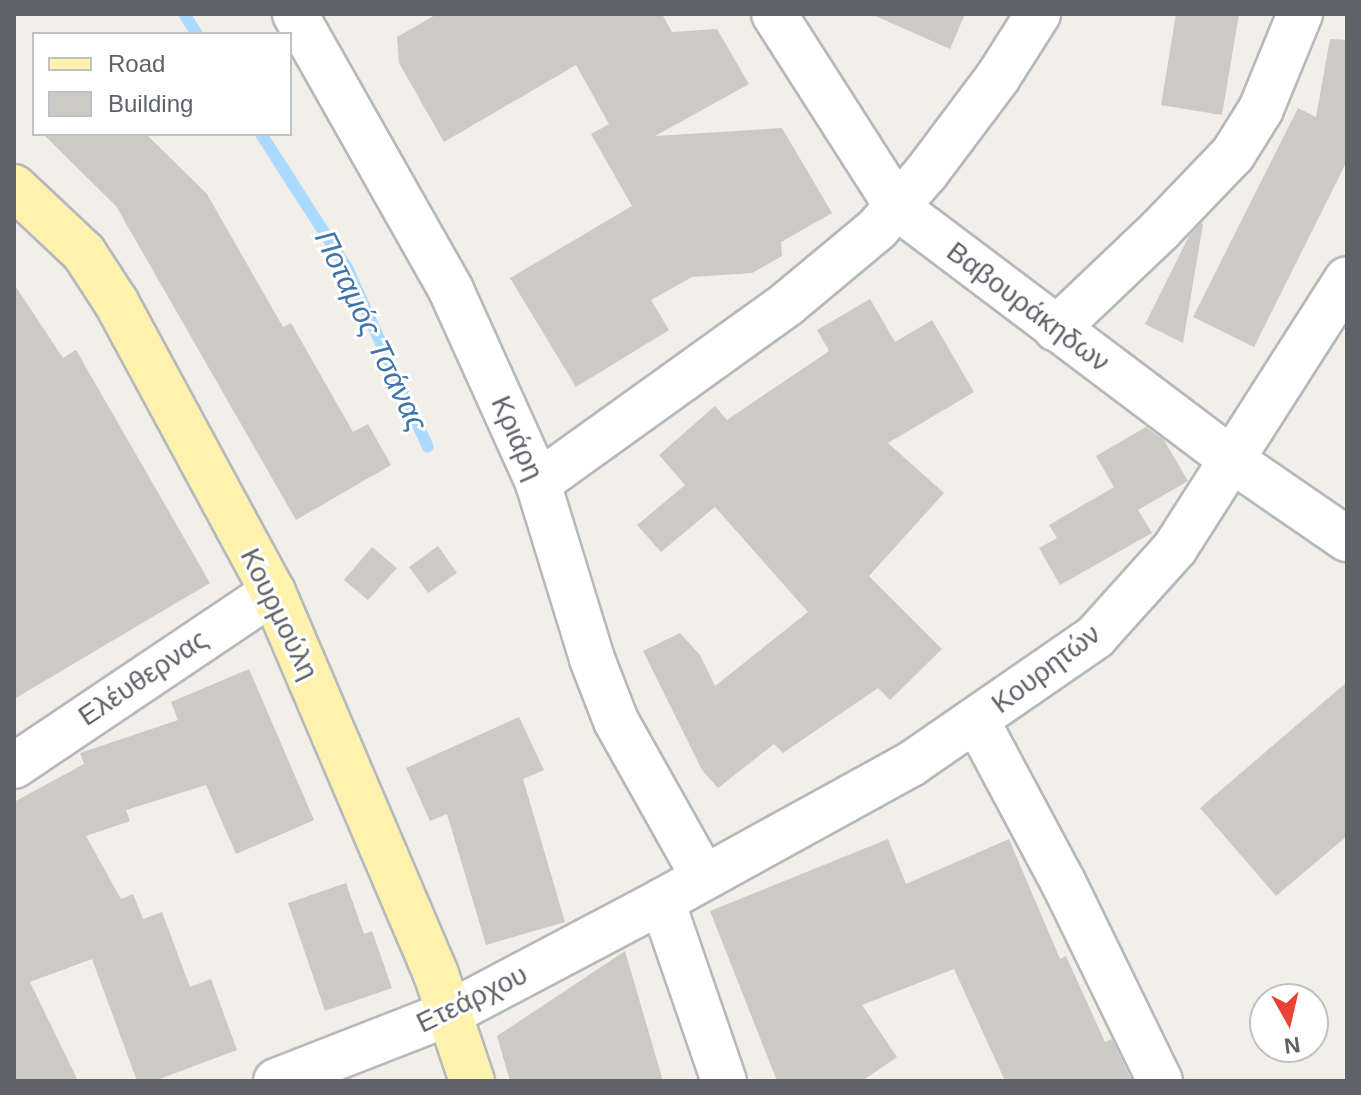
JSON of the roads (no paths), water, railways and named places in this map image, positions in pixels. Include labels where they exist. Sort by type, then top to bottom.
[{"type":"main road","name":"Κουρμούλη","points":[[14,187],[84,253],[116,302],[273,592],[450,1013],[472,1081]]},
{"type":"street","name":"Κριάρη","points":[[295,14],[451,290],[538,483],[592,659],[616,721],[703,876]]},
{"type":"street","name":"Βαβουράκηδων","points":[[774,14],[898,208],[1232,460],[1347,539]]},
{"type":"street","points":[[538,483],[787,304],[898,208],[998,77],[1038,14]]},
{"type":"street","points":[[1056,329],[1160,230],[1233,154],[1261,109],[1300,14]]},
{"type":"street","name":"Κουρητών","points":[[662,901],[911,764],[1095,637],[1175,548],[1347,279]]},
{"type":"street","name":"Ελέυθερνας","points":[[14,766],[273,592]]},
{"type":"street","points":[[977,721],[1077,909],[1160,1081]]},
{"type":"street","points":[[662,901],[724,1081]]},
{"type":"street","name":"Ετεάρχου","points":[[276,1081],[450,1013],[662,901]]},
{"type":"waterway","name":"Ποταμός Τσάνας","points":[[184,14],[196,32]]},
{"type":"waterway","name":"Ποταμός Τσάνας","points":[[262,136],[347,268],[428,447]]}]
